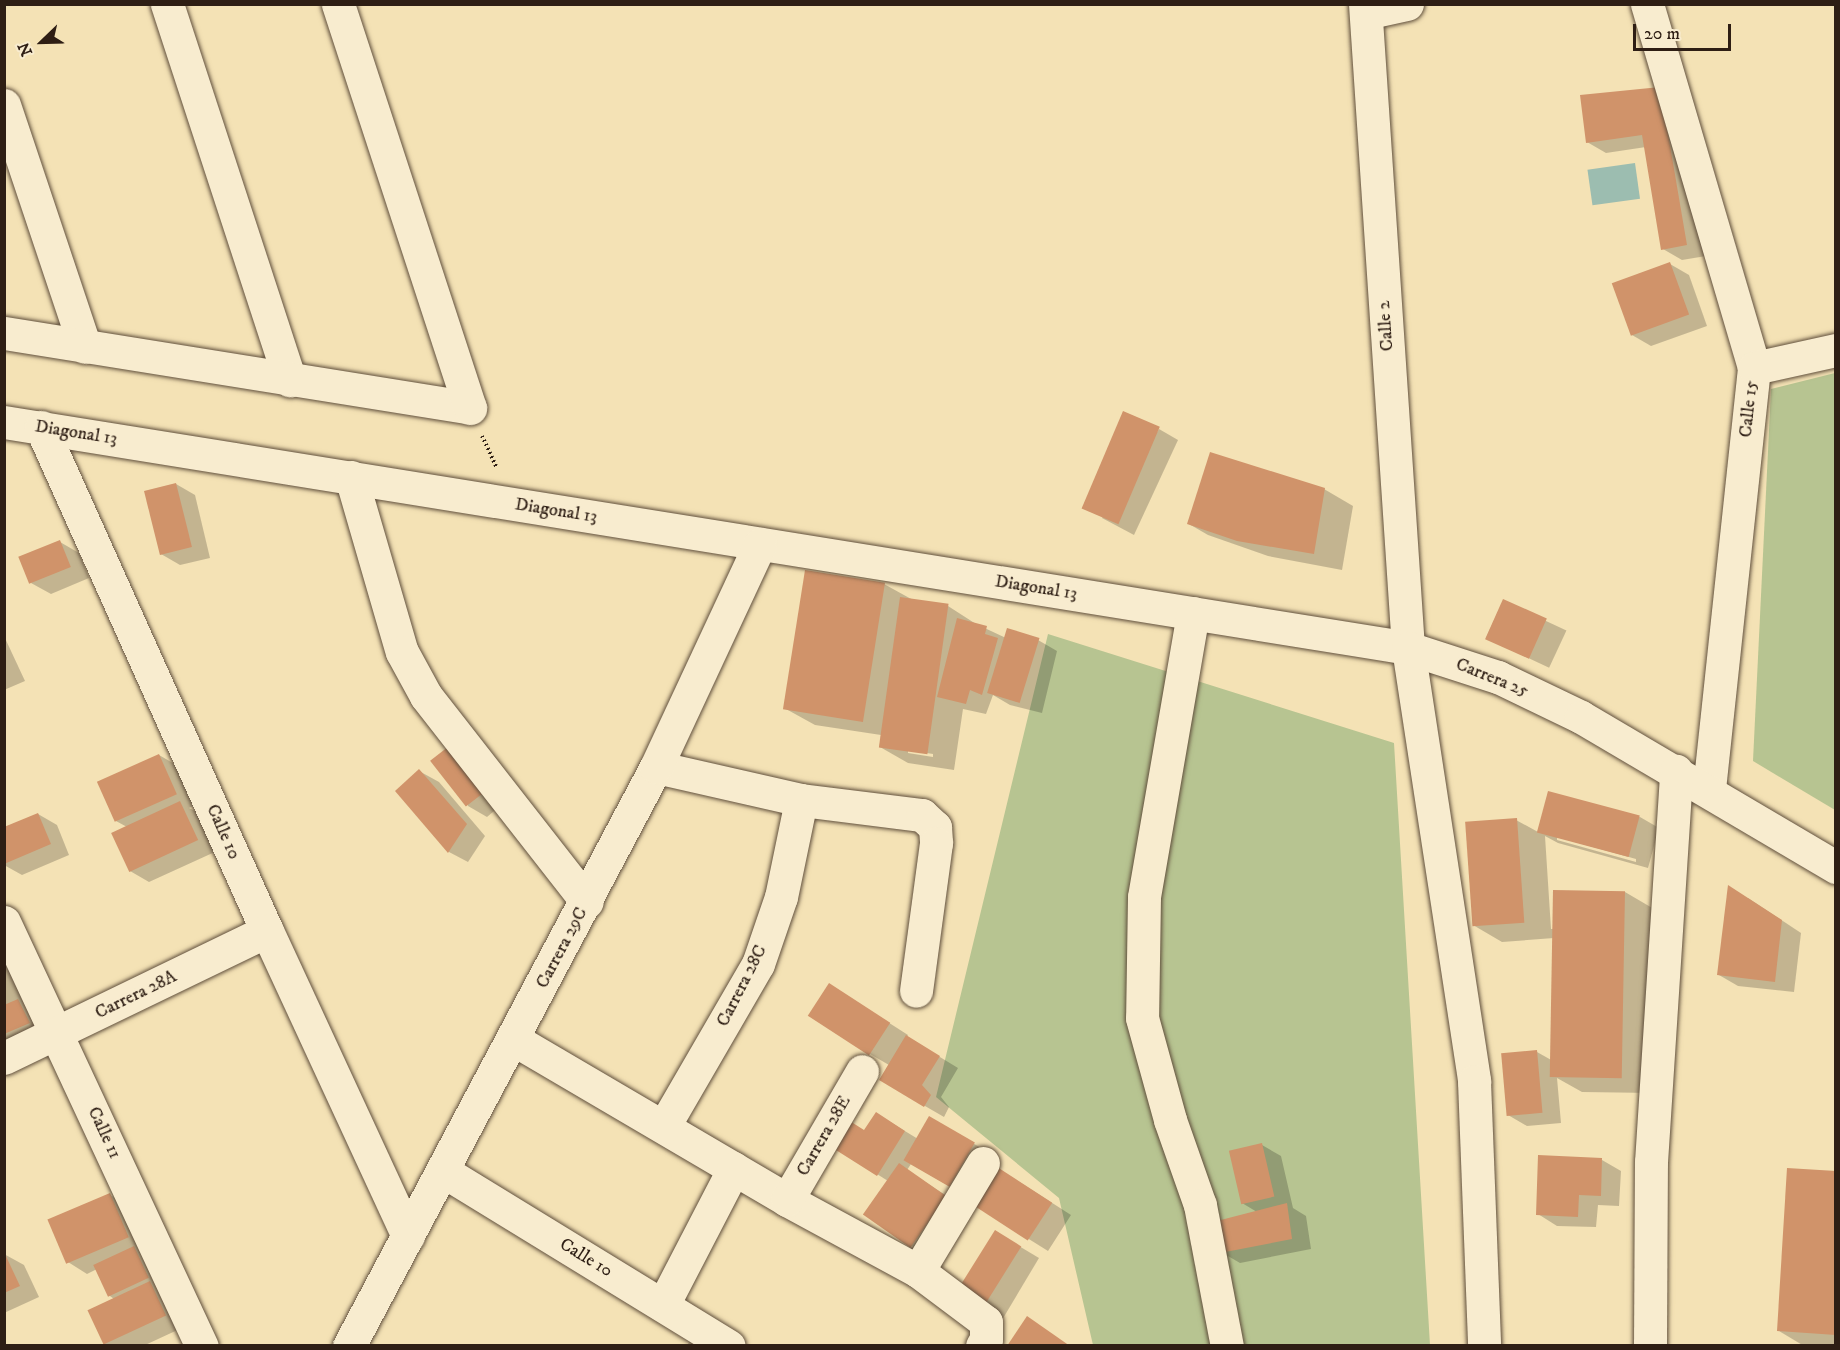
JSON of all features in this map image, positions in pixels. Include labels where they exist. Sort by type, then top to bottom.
[{"type":"street","points":[[167,4],[290,380]]},
{"type":"street","points":[[4,333],[470,408],[338,4]]},
{"type":"street","points":[[1365,9],[1407,4]]},
{"type":"street","name":"Calle 15","points":[[1647,4],[1754,368],[1709,791]]},
{"type":"street","name":"Calle 2","points":[[1365,9],[1408,648],[1474,1081],[1484,1346]]},
{"type":"street","points":[[4,105],[85,347]]},
{"type":"street","points":[[1754,368],[1836,350]]},
{"type":"street","name":"Diagonal 13","points":[[4,422],[1108,600]]},
{"type":"street","name":"Calle 10","points":[[41,427],[267,931],[408,1236]]},
{"type":"street","points":[[351,477],[402,652],[426,696],[587,902]]},
{"type":"street","name":"Carrera 29C","points":[[349,1346],[587,902],[656,767],[760,544]]},
{"type":"street","name":"Carrera 25","points":[[1108,600],[1408,648],[1498,677],[1581,717],[1836,867]]},
{"type":"street","points":[[1193,613],[1144,897],[1142,1018],[1170,1120],[1200,1205],[1227,1346]]},
{"type":"street","points":[[656,767],[801,800],[921,815],[935,827],[936,843],[916,991]]},
{"type":"street","points":[[1650,1346],[1651,1162],[1676,771]]},
{"type":"street","name":"Carrera 28C","points":[[664,1126],[758,964],[781,897],[801,800]]},
{"type":"street","name":"Calle 11","points":[[4,922],[202,1346]]},
{"type":"street","name":"Carrera 28A","points":[[4,1058],[267,931]]},
{"type":"street","points":[[513,1039],[787,1200],[918,1271],[984,1334]]},
{"type":"street","name":"Carrera 28E","points":[[787,1200],[862,1071]]},
{"type":"street","points":[[918,1271],[983,1162]]},
{"type":"street","points":[[663,1305],[734,1168]]},
{"type":"street","name":"Calle 10","points":[[443,1171],[729,1346]]},
{"type":"path","points":[[470,408],[513,504]]},
{"type":"green space","points":[[1836,373],[1835,810],[1753,761],[1771,389]]},
{"type":"green space","points":[[1048,634],[1394,743],[1430,1345],[1093,1345],[1059,1198],[936,1097]]},
{"type":"shaded area","points":[[1635,163],[1640,199],[1592,205],[1587,170]]},
{"type":"building","points":[[1660,87],[1687,245],[1661,250],[1642,135],[1586,143],[1580,95]]},
{"type":"building","points":[[1670,262],[1689,315],[1631,336],[1612,283]]},
{"type":"building","points":[[1123,411],[1160,427],[1118,524],[1082,509]]},
{"type":"building","points":[[1210,452],[1325,488],[1314,554],[1237,541],[1187,524]]},
{"type":"building","points":[[176,483],[192,547],[160,555],[144,491]]},
{"type":"building","points":[[60,540],[71,567],[29,584],[18,557]]},
{"type":"building","points":[[805,570],[885,583],[863,722],[783,709]]},
{"type":"building","points":[[900,597],[949,604],[927,754],[879,748]]},
{"type":"building","points":[[1503,599],[1547,619],[1529,659],[1485,639]]},
{"type":"building","points":[[957,618],[987,626],[985,634],[998,638],[982,695],[970,690],[966,704],[937,697]]},
{"type":"building","points":[[1007,628],[1040,638],[1020,703],[987,693]]},
{"type":"building","points":[[453,743],[489,789],[466,807],[430,761]]},
{"type":"building","points":[[159,754],[177,794],[115,822],[97,782]]},
{"type":"building","points":[[419,769],[467,824],[448,853],[395,791]]},
{"type":"building","points":[[1548,791],[1640,816],[1629,857],[1537,833]]},
{"type":"building","points":[[180,801],[198,840],[129,872],[111,833]]},
{"type":"building","points":[[38,813],[51,844],[4,864],[4,827]]},
{"type":"building","points":[[1517,818],[1524,923],[1472,926],[1465,822]]},
{"type":"building","points":[[1728,885],[1782,920],[1775,982],[1717,975]]},
{"type":"building","points":[[1553,890],[1625,891],[1622,1078],[1550,1077]]},
{"type":"building","points":[[829,983],[890,1023],[869,1055],[808,1016]]},
{"type":"building","points":[[18,999],[30,1023],[4,1034],[4,1005]]},
{"type":"building","points":[[906,1035],[940,1056],[922,1085],[931,1095],[924,1107],[879,1080]]},
{"type":"building","points":[[1537,1050],[1542,1113],[1507,1116],[1501,1053]]},
{"type":"building","points":[[876,1112],[905,1131],[877,1176],[828,1145],[845,1118],[864,1130]]},
{"type":"building","points":[[929,1116],[975,1142],[949,1187],[904,1160]]},
{"type":"building","points":[[1262,1143],[1274,1197],[1241,1204],[1229,1151]]},
{"type":"building","points":[[1538,1155],[1602,1158],[1601,1196],[1579,1195],[1578,1217],[1536,1215]]},
{"type":"building","points":[[899,1163],[947,1196],[910,1248],[863,1215]]},
{"type":"building","points":[[991,1163],[1052,1203],[1028,1240],[966,1201]]},
{"type":"building","points":[[1787,1168],[1836,1171],[1836,1335],[1777,1331]]},
{"type":"building","points":[[110,1193],[129,1237],[66,1264],[47,1220]]},
{"type":"building","points":[[1287,1203],[1292,1239],[1220,1253],[1213,1222]]},
{"type":"building","points":[[995,1230],[1021,1246],[982,1309],[956,1293]]},
{"type":"building","points":[[134,1246],[149,1278],[108,1297],[93,1265]]},
{"type":"building","points":[[4,1252],[20,1286],[4,1293]]},
{"type":"building","points":[[150,1281],[166,1315],[104,1345],[87,1310]]},
{"type":"building","points":[[1027,1316],[1070,1346],[1007,1346]]}]
